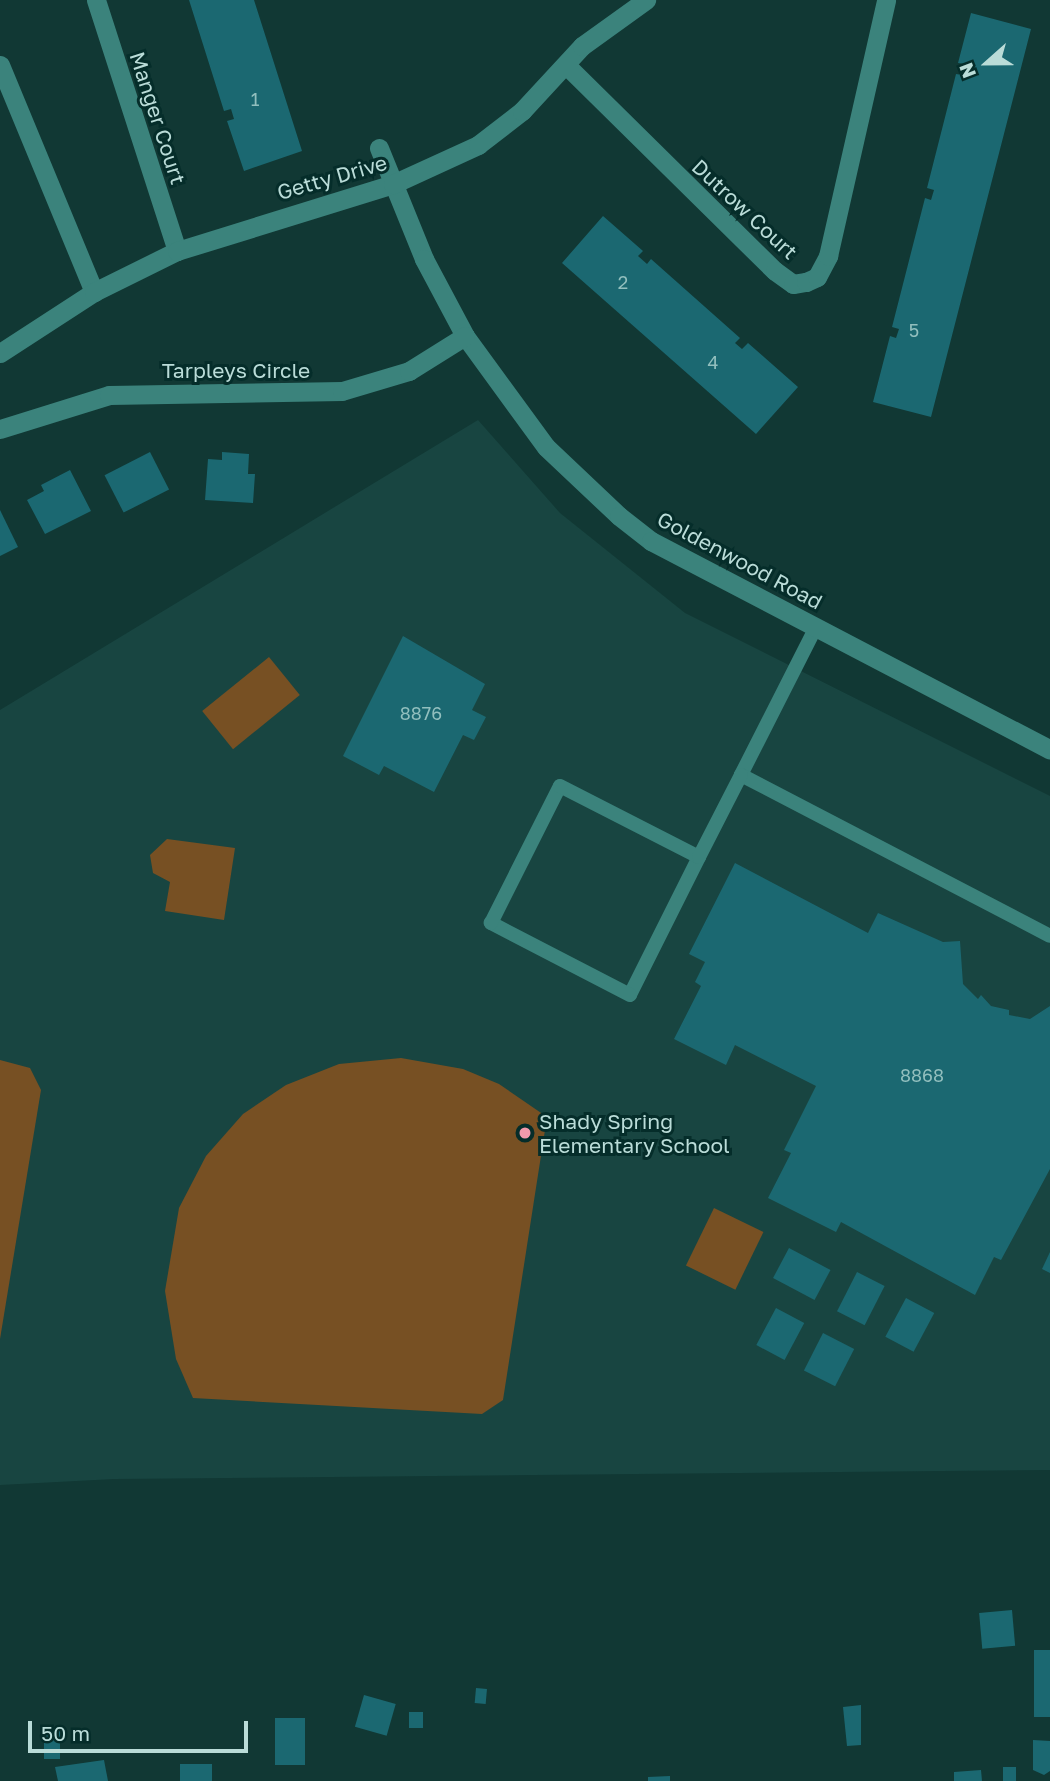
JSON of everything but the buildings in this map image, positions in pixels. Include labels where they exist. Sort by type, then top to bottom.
[{"type":"street","name":"Manger Court","points":[[96,0],[177,251]]},
{"type":"street","name":"Getty Drive","points":[[0,353],[94,292],[177,251],[393,184],[499,132],[613,19],[646,0]]},
{"type":"street","name":"Dutrow Court","points":[[566,65],[775,271],[793,284],[806,282],[817,277],[828,256],[886,0]]},
{"type":"street","points":[[0,65],[94,292]]},
{"type":"street","name":"Goldenwood Road","points":[[379,148],[424,259],[465,336],[546,447],[619,516],[651,541],[1050,750]]},
{"type":"street","name":"Tarpleys Circle","points":[[0,429],[109,395],[342,391],[409,371],[465,336]]},
{"type":"lane","points":[[699,858],[561,786],[491,923],[629,995],[699,858],[816,627]]},
{"type":"lane","points":[[741,775],[1050,936]]},
{"type":"shaded area","name":"Shady Spring Elementary School","points":[[478,420],[560,513],[685,613],[1050,796],[1050,1470],[114,1479],[0,1485],[0,710]]},
{"type":"shaded area","points":[[269,657],[300,695],[233,749],[202,711]]},
{"type":"shaded area","points":[[167,839],[235,848],[224,920],[165,911],[170,882],[153,873],[150,855]]},
{"type":"shaded area","points":[[401,1058],[463,1069],[499,1084],[547,1117],[503,1400],[482,1414],[193,1398],[176,1359],[165,1291],[179,1208],[206,1156],[243,1114],[286,1085],[339,1064]]},
{"type":"shaded area","points":[[0,1060],[30,1068],[41,1090],[0,1339]]},
{"type":"shaded area","points":[[714,1208],[763,1232],[735,1290],[686,1266]]},
{"type":"place","name":"Shady Spring Elementary School","points":[[525,1133]]}]
